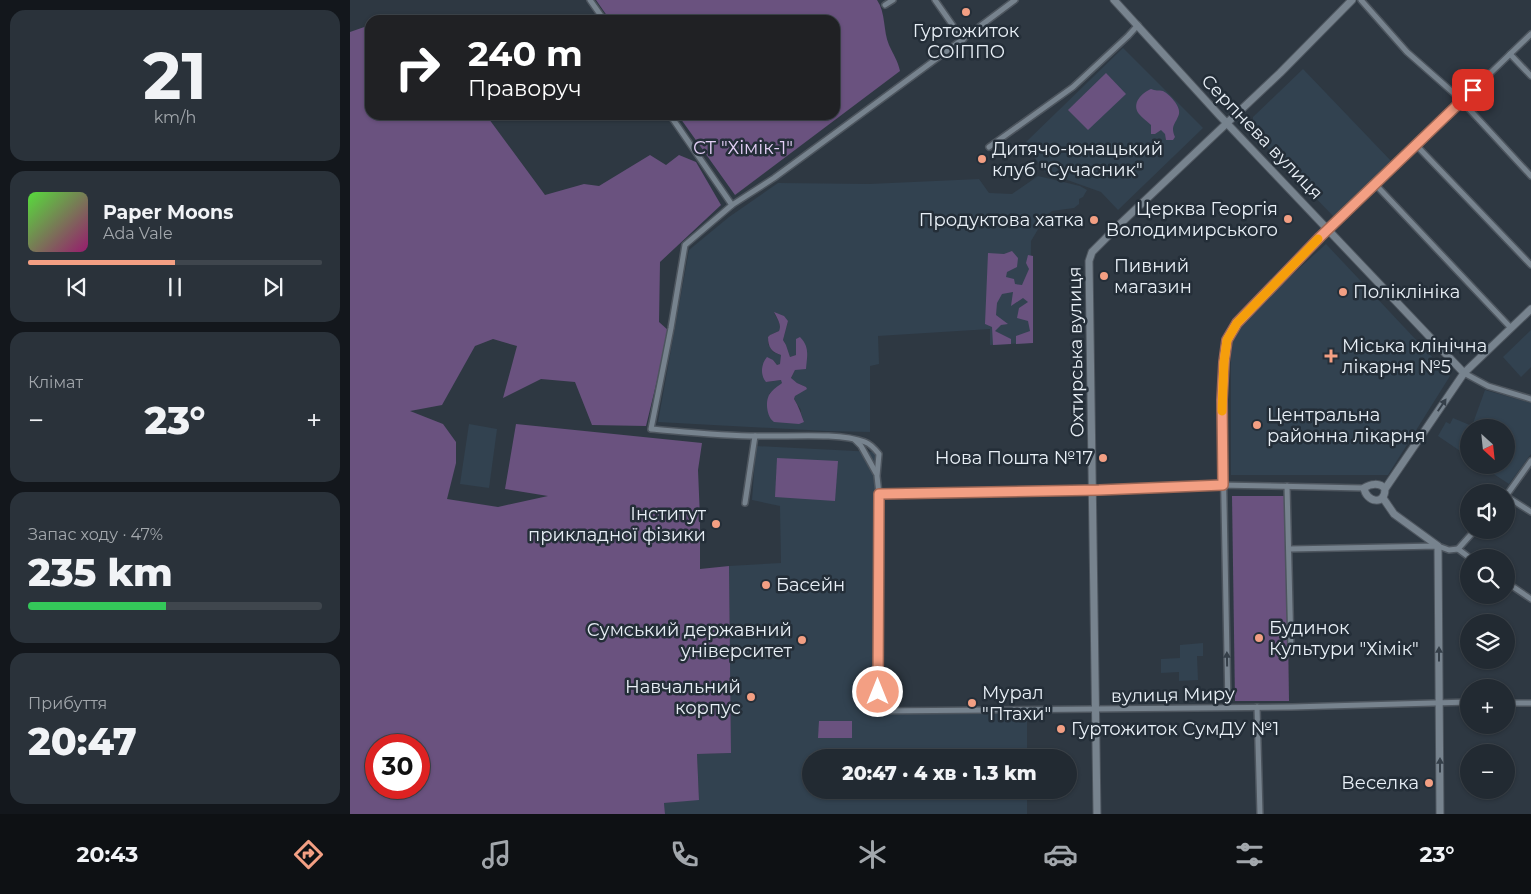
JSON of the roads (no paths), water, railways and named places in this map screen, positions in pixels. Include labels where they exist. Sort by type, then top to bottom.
[{"type":"main road","name":"Серпнева вулиця","points":[[1114,0],[1227,123],[1464,373]]},
{"type":"main road","name":"Охтирська вулиця","points":[[1097,814],[1089,262],[1092,252],[1139,205],[1280,73],[1352,0]]},
{"type":"main road","points":[[1383,498],[1385,489],[1464,373],[1531,309]]},
{"type":"main road","points":[[1383,498],[1378,500],[1369,498],[1366,496],[1364,488],[1372,484],[1379,484],[1385,489]]},
{"type":"main road","points":[[1383,498],[1394,514],[1438,546],[1440,814]]},
{"type":"street","points":[[590,0],[600,15]]},
{"type":"street","points":[[884,4],[893,0]]},
{"type":"street","points":[[935,0],[963,40]]},
{"type":"street","points":[[1015,0],[774,178],[732,205],[686,245],[651,429],[755,436],[832,437],[865,442],[872,446],[879,454],[877,476],[879,494],[1093,490],[1223,485],[1364,488]]},
{"type":"street","points":[[1362,0],[1407,52],[1457,96],[1460,102],[1531,176]]},
{"type":"street","points":[[989,147],[1073,87],[1138,25]]},
{"type":"street","points":[[1228,708],[1222,400],[1227,340],[1244,314],[1375,184],[1531,34]]},
{"type":"street","points":[[1510,54],[1531,76]]},
{"type":"street","points":[[673,120],[732,205]]},
{"type":"street","points":[[1416,145],[1531,265]]},
{"type":"street","points":[[1375,184],[1511,328]]},
{"type":"street","name":"Серпнева вулиця","points":[[1464,373],[1488,386],[1531,399]]},
{"type":"street","points":[[745,503],[755,436]]},
{"type":"street","points":[[854,439],[861,446],[877,476]]},
{"type":"street","points":[[1515,484],[1531,461]]},
{"type":"street","points":[[1287,486],[1291,649]]},
{"type":"street","name":"вулиця Миру","points":[[879,494],[878,711],[1228,708],[1460,702]]},
{"type":"street","points":[[1515,502],[1531,512]]},
{"type":"street","points":[[1289,549],[1438,546],[1449,550],[1458,549],[1467,539]]},
{"type":"street","points":[[1515,588],[1531,599]]},
{"type":"street","points":[[1515,702],[1531,703]]},
{"type":"street","points":[[1257,707],[1260,814]]},
{"type":"place","name":"Гуртожиток СОІППО","points":[[966,12]]},
{"type":"place","name":"Дитячо-юнацький клуб \"Сучасник\"","points":[[982,159]]},
{"type":"place","name":"Церква Георгія Володимирського","points":[[1288,219]]},
{"type":"place","name":"Продуктова хатка","points":[[1094,220]]},
{"type":"place","name":"Пивний магазин","points":[[1104,276]]},
{"type":"place","name":"Поліклініка","points":[[1343,292]]},
{"type":"place","name":"Міська клінічна лікарня №5","points":[[1331,356]]},
{"type":"place","name":"Центральна районна лікарня","points":[[1257,425]]},
{"type":"place","name":"Нова Пошта №17","points":[[1103,458]]},
{"type":"place","name":"Інститут прикладної фізики","points":[[716,524]]},
{"type":"place","name":"Басейн","points":[[766,585]]},
{"type":"place","name":"Будинок Культури \"Хімік\"","points":[[1259,638]]},
{"type":"place","name":"Сумський державний університет","points":[[802,640]]},
{"type":"place","name":"Навчальний корпус","points":[[751,697]]},
{"type":"place","name":"Мурал \"Птахи\"","points":[[972,703]]},
{"type":"place","name":"Гуртожиток СумДУ №1","points":[[1061,729]]},
{"type":"place","name":"Веселка","points":[[1429,783]]},
{"type":"park label","name":"СТ \"Хімік-1\"","points":[[743,148]]}]
